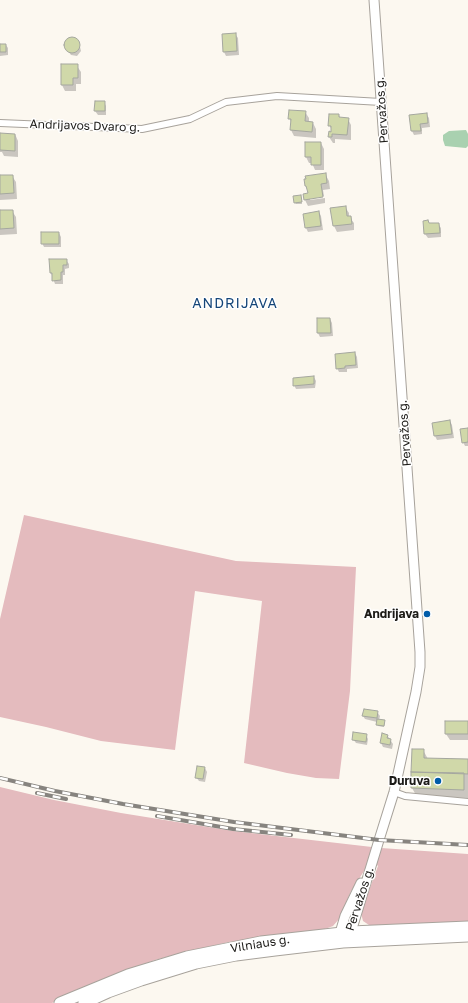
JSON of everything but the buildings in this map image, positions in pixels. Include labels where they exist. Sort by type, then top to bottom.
[{"type":"highway","name":"Vilniaus g.","points":[[60,1003],[128,975],[187,956],[261,942],[468,927]]},
{"type":"highway","name":"Vilniaus g.","points":[[84,1003],[108,992],[141,980],[196,963],[236,955],[274,950],[345,936],[468,936]]},
{"type":"main road","name":"Pervažos g.","points":[[345,936],[345,916],[372,861],[394,792],[420,667],[374,0]]},
{"type":"street","name":"Andrijavos Dvaro g.","points":[[0,123],[142,129],[190,119],[226,102],[277,96],[381,102]]},
{"type":"street","points":[[394,792],[405,796],[468,802]]},
{"type":"shaded area","points":[[466,130],[468,134],[468,146],[466,148],[445,146],[443,135],[449,131]]},
{"type":"shaded area","points":[[24,515],[236,561],[356,567],[350,691],[339,779],[316,778],[244,763],[262,601],[195,591],[175,750],[101,741],[0,717],[0,619]]},
{"type":"shaded area","points":[[0,787],[54,800],[121,813],[233,831],[372,847],[368,865],[351,891],[339,919],[333,926],[325,929],[229,942],[155,960],[81,989],[52,1003],[0,1003]]},
{"type":"shaded area","points":[[381,848],[468,854],[468,924],[376,928],[376,925],[369,925],[363,921],[361,912],[378,866],[376,864]]},
{"type":"railway","points":[[0,778],[55,791],[123,804],[234,822],[379,840],[468,845]]},
{"type":"railway","points":[[37,793],[66,799]]},
{"type":"railway","points":[[157,816],[233,829],[291,835]]},
{"type":"place","name":"Andrijava","points":[[427,614]]},
{"type":"place","name":"Duruva","points":[[438,781]]},
{"type":"district","name":"ANDRIJAVA","points":[[235,304]]}]
